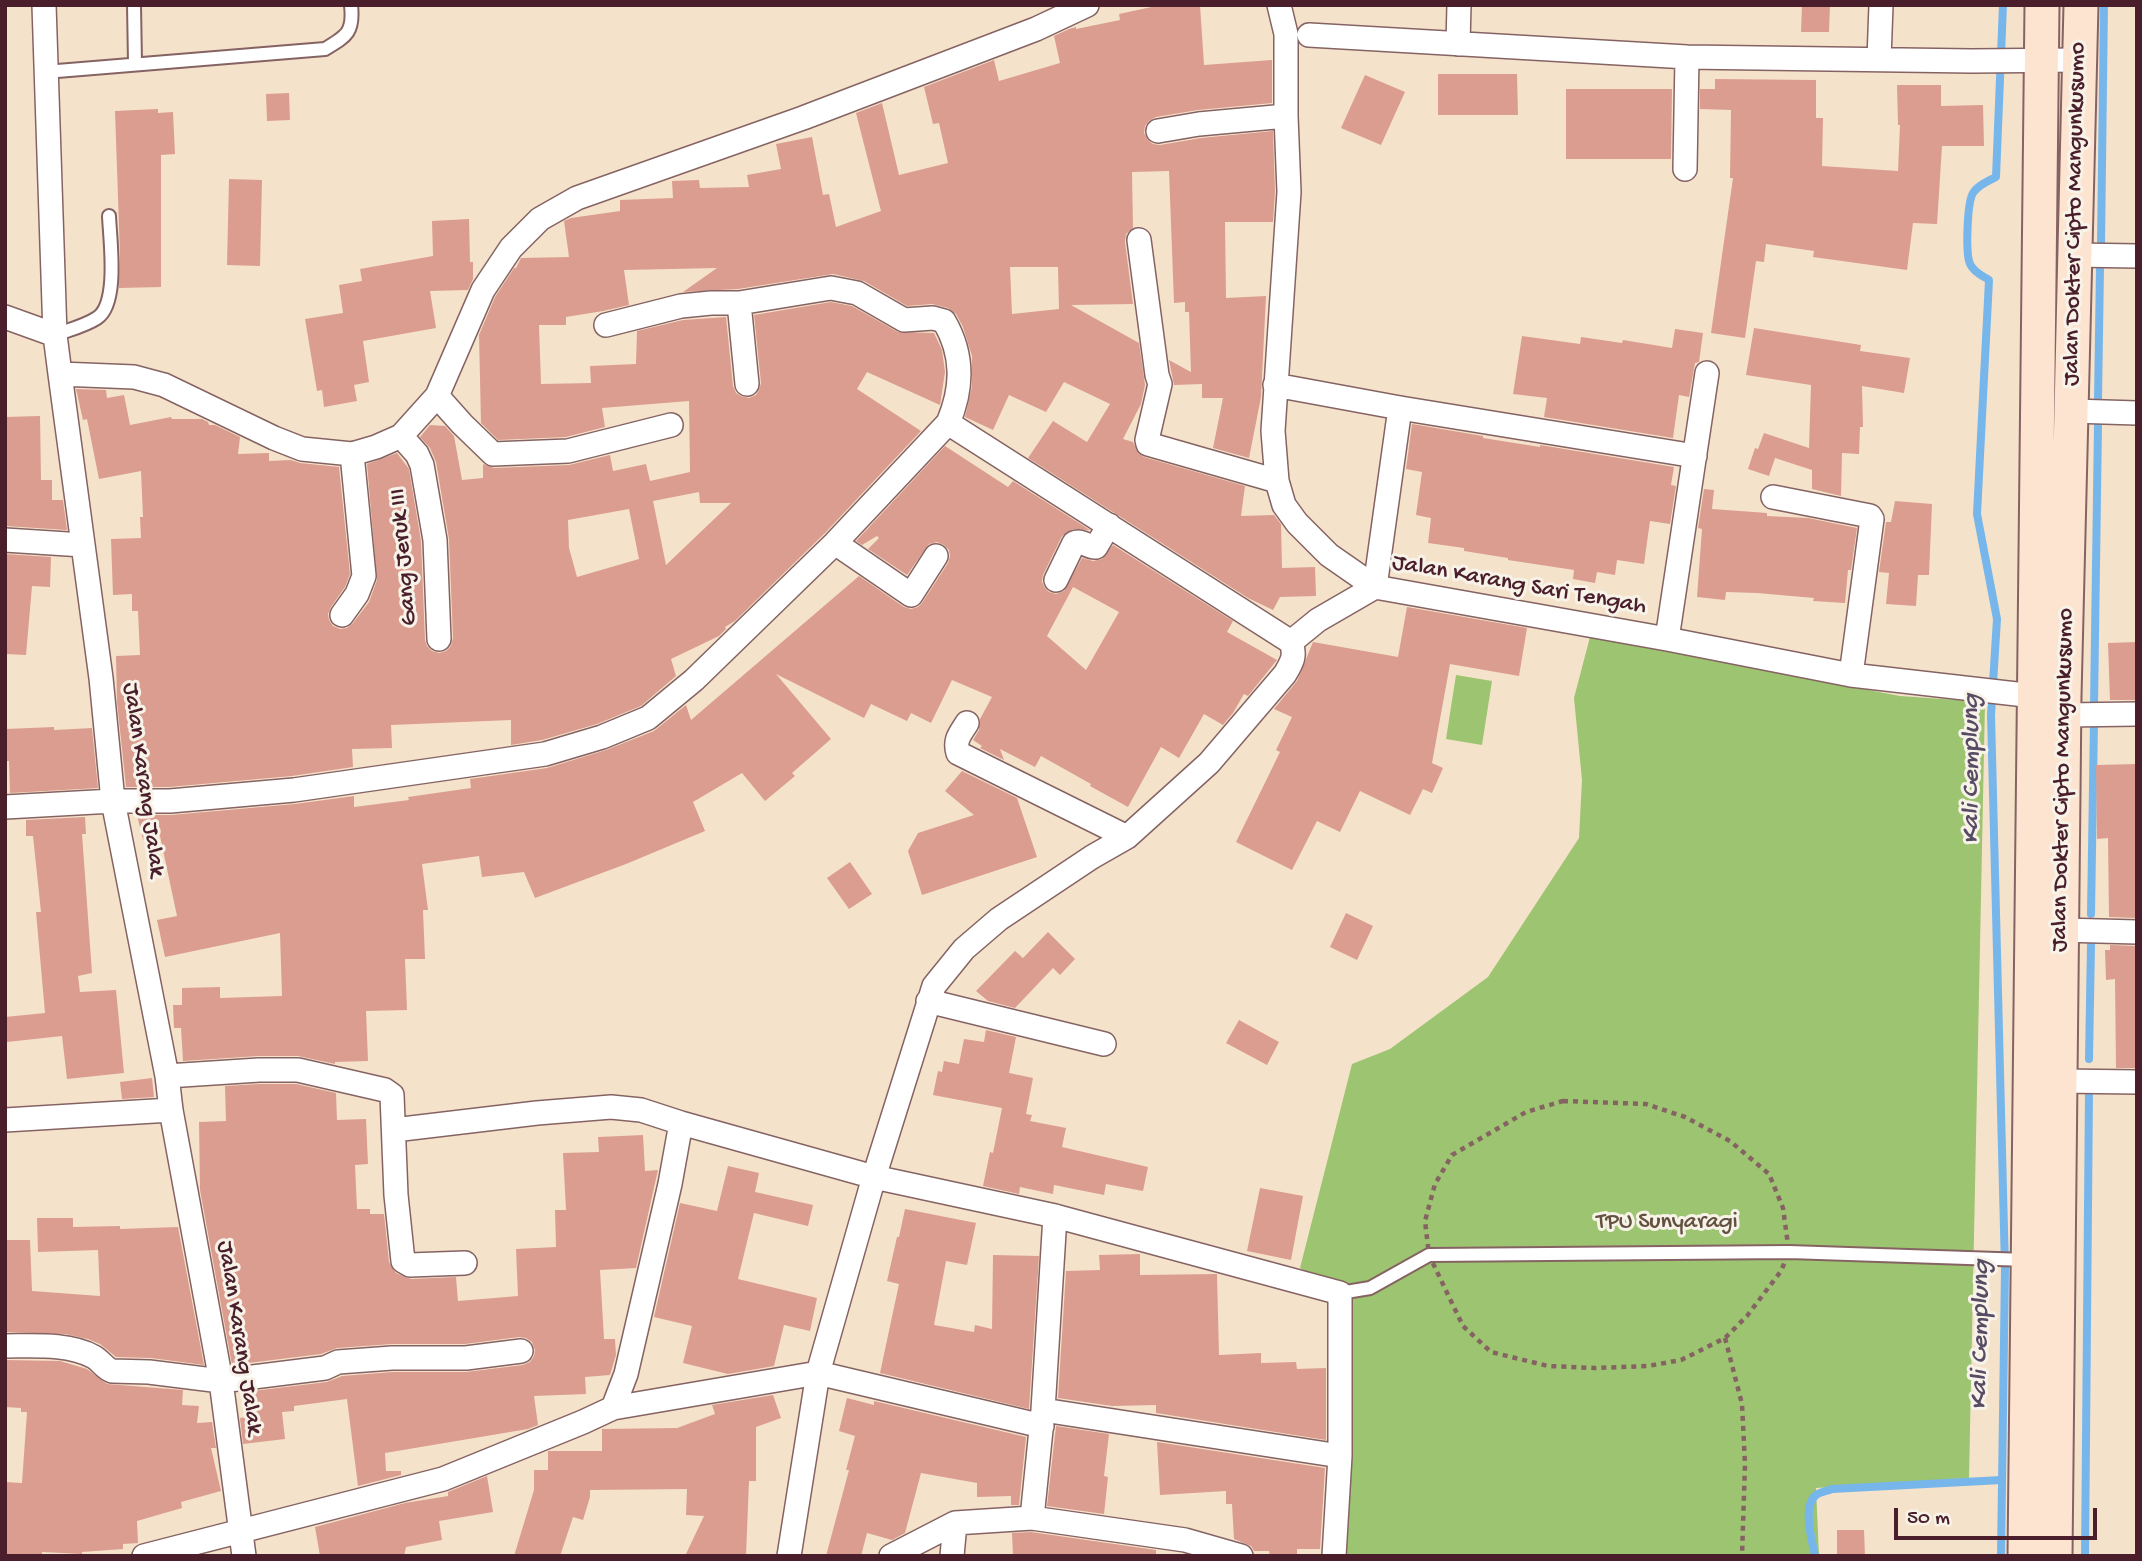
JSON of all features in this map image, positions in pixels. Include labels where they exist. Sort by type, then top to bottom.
[{"type":"main road","name":"Jalan Dokter Cipto Mangunkusumo","points":[[2025,1556],[2037,1261],[2042,700],[2036,60],[2042,5]]},
{"type":"main road","name":"Jalan Dokter Cipto Mangunkusumo","points":[[2054,1556],[2037,1261],[2060,1082],[2062,930],[2042,700],[2071,411],[2081,5]]},
{"type":"street","name":"Jalan Karang Jalak","points":[[44,5],[55,335],[101,678],[113,801],[167,1076],[221,1381],[244,1556]]},
{"type":"street","points":[[1036,29],[1037,5]]},
{"type":"street","points":[[60,374],[134,377],[164,385],[302,450],[352,454],[376,447],[401,436],[437,396],[483,290],[511,248],[540,219],[577,198],[803,118],[1036,29],[1087,5]]},
{"type":"street","name":"Jalan Karang Sari Tengah","points":[[1279,5],[1286,34],[1289,192],[1273,431],[1277,481],[1284,505],[1303,531],[1329,555],[1375,587],[1851,675],[1977,689],[2137,714]]},
{"type":"street","points":[[1458,44],[1459,5]]},
{"type":"street","points":[[1879,59],[1881,5]]},
{"type":"street","points":[[1309,35],[1688,57],[2080,60]]},
{"type":"street","points":[[1685,169],[1688,57]]},
{"type":"street","points":[[1158,131],[1199,124],[1286,116]]},
{"type":"street","points":[[1139,240],[1160,384],[1148,444],[1277,481]]},
{"type":"street","points":[[2074,255],[2137,256]]},
{"type":"street","points":[[5,807],[170,801],[293,790],[545,754],[602,737],[648,718],[694,680],[835,543],[948,423],[957,403],[960,379],[951,332],[944,321],[933,318],[904,320],[857,293],[831,288],[739,303],[681,306],[606,325]]},
{"type":"street","points":[[739,303],[747,384]]},
{"type":"street","points":[[5,317],[55,335]]},
{"type":"street","points":[[1667,639],[1707,373]]},
{"type":"street","points":[[1275,385],[1695,456]]},
{"type":"street","points":[[437,396],[493,454],[568,451],[671,425]]},
{"type":"street","points":[[1292,642],[1318,620],[1375,587],[1400,408]]},
{"type":"street","points":[[2071,411],[2137,413]]},
{"type":"street","points":[[789,1556],[818,1373],[874,1177],[934,986],[964,949],[999,919],[1127,837],[1209,763],[1276,684],[1295,653],[1292,642],[948,423]]},
{"type":"street","name":"Gang Jeruk III","points":[[401,436],[417,454],[422,465],[435,540],[439,639]]},
{"type":"street","points":[[342,615],[357,594],[363,576],[352,454]]},
{"type":"street","points":[[1773,497],[1870,516],[1851,675]]},
{"type":"street","points":[[1056,580],[1074,543],[1097,547],[1109,525]]},
{"type":"street","points":[[5,540],[83,544]]},
{"type":"street","points":[[835,543],[911,595],[936,556]]},
{"type":"street","points":[[967,723],[956,740],[958,753],[1127,837]]},
{"type":"street","points":[[2062,930],[2137,932]]},
{"type":"street","points":[[928,1002],[1104,1044]]},
{"type":"street","points":[[167,1076],[298,1070],[385,1090],[392,1094],[396,1195],[403,1261],[410,1265],[465,1263]]},
{"type":"street","points":[[2060,1082],[2137,1082]]},
{"type":"street","points":[[394,1130],[468,1120],[611,1107],[641,1110],[874,1177],[1055,1216],[1340,1293],[1340,1456],[1334,1556]]},
{"type":"street","points":[[5,1120],[171,1110]]},
{"type":"street","points":[[613,1408],[626,1374],[670,1184],[681,1123]]},
{"type":"street","points":[[1032,1518],[1042,1418],[1055,1216]]},
{"type":"street","points":[[5,1346],[67,1349],[95,1357],[112,1371],[149,1372],[221,1381],[325,1368],[338,1362],[392,1358],[466,1358],[521,1351]]},
{"type":"street","points":[[144,1556],[443,1479],[613,1408],[818,1373],[1042,1418],[1340,1456]]},
{"type":"street","points":[[891,1556],[955,1523],[1032,1518],[1172,1538],[1241,1556]]},
{"type":"street","points":[[952,1556],[955,1523]]},
{"type":"lane","points":[[134,5],[135,63]]},
{"type":"lane","points":[[45,72],[324,49],[343,38],[353,23],[351,5]]},
{"type":"lane","points":[[55,335],[97,318],[107,307],[111,282],[109,216]]},
{"type":"lane","points":[[1340,1293],[1370,1288],[1429,1255],[1789,1252],[2037,1261]]},
{"type":"path","points":[[1726,1338],[1742,1404],[1745,1464],[1742,1556]]},
{"type":"green space","name":"TPU Sunyaragi","points":[[1590,637],[1900,696],[1985,702],[1969,1478],[1816,1488],[1819,1556],[1345,1556],[1351,1298],[1300,1268],[1352,1064],[1390,1049],[1488,977],[1579,838],[1582,780],[1574,698]]},
{"type":"green space","points":[[1456,675],[1492,681],[1482,745],[1446,739]]},
{"type":"building","points":[[1161,5],[1200,5],[1204,65],[1272,60],[1272,103],[1156,117],[1145,126],[1144,133],[1153,144],[1160,145],[1273,131],[1273,222],[1225,222],[1226,298],[1266,296],[1261,397],[1249,458],[1213,448],[1223,398],[1202,398],[1202,384],[1174,385],[1169,360],[1191,372],[1189,312],[1185,312],[1185,302],[1174,303],[1169,171],[1132,172],[1133,228],[1126,234],[1125,242],[1133,304],[1071,305],[1139,343],[1145,385],[1141,404],[1123,439],[1133,442],[1138,453],[1144,457],[1245,486],[1241,516],[1274,515],[1281,524],[1282,568],[1315,567],[1316,596],[1280,597],[1273,610],[1248,598],[1028,458],[1053,421],[1087,442],[1110,404],[1064,382],[1046,412],[1009,395],[993,430],[965,417],[972,386],[972,356],[963,327],[956,314],[948,308],[932,304],[907,306],[864,281],[833,274],[738,289],[683,292],[717,268],[624,270],[629,305],[566,317],[566,325],[539,325],[541,384],[591,383],[590,366],[636,364],[637,331],[683,320],[726,317],[733,386],[736,393],[749,398],[756,395],[761,383],[754,315],[831,302],[852,306],[898,332],[934,333],[942,350],[945,372],[940,405],[867,372],[857,389],[921,431],[825,533],[735,621],[725,627],[719,636],[671,659],[676,676],[641,706],[597,724],[542,740],[511,745],[511,720],[391,725],[392,748],[352,749],[353,767],[292,776],[169,787],[126,787],[117,702],[116,656],[140,655],[138,611],[132,611],[132,594],[113,595],[111,539],[141,538],[141,471],[99,479],[87,419],[83,420],[76,389],[106,390],[107,398],[124,395],[130,425],[171,417],[202,419],[209,425],[215,425],[240,437],[238,454],[269,453],[269,461],[291,460],[339,467],[350,574],[328,614],[333,626],[340,629],[353,623],[369,602],[377,580],[367,464],[397,453],[409,469],[421,541],[425,640],[432,651],[446,651],[453,638],[449,539],[436,462],[430,448],[420,437],[430,425],[445,426],[454,436],[462,480],[483,478],[483,464],[494,468],[569,465],[610,455],[613,471],[646,464],[650,481],[690,472],[689,401],[602,408],[605,427],[566,437],[498,440],[481,423],[479,335],[495,297],[521,258],[569,257],[564,221],[620,211],[620,200],[673,198],[672,181],[699,180],[700,188],[749,187],[747,175],[781,169],[776,144],[812,137],[823,195],[829,194],[836,227],[881,211],[856,113],[882,103],[899,175],[948,163],[939,123],[933,124],[924,87],[994,60],[999,81],[1060,63],[1054,36],[1076,27],[1120,20],[1119,14]],"holes":[[[1010,267],[1058,267],[1059,309],[1012,314]],[[699,492],[700,503],[731,503],[666,565],[653,501]],[[629,509],[639,559],[577,577],[569,548],[568,520]]]},
{"type":"building","points":[[1802,5],[1830,5],[1829,32],[1801,32]]},
{"type":"building","points":[[1438,74],[1517,74],[1518,115],[1438,115]]},
{"type":"building","points":[[1365,75],[1405,92],[1381,145],[1341,128]]},
{"type":"building","points":[[1715,79],[1816,80],[1816,118],[1823,118],[1822,166],[1898,171],[1900,125],[1897,85],[1941,85],[1941,106],[1983,105],[1984,146],[1942,146],[1937,224],[1913,223],[1907,270],[1813,257],[1814,251],[1766,244],[1764,262],[1756,261],[1745,338],[1711,333],[1733,178],[1730,178],[1731,110],[1700,109],[1700,89],[1715,89]]},
{"type":"building","points":[[1566,89],[1672,89],[1671,159],[1566,159]]},
{"type":"building","points":[[289,93],[290,120],[267,121],[266,94]]},
{"type":"building","points":[[158,109],[158,113],[173,112],[175,154],[161,155],[161,287],[119,288],[115,111]]},
{"type":"building","points":[[229,179],[262,180],[260,266],[227,265]]},
{"type":"building","points":[[469,219],[473,279],[468,290],[430,291],[436,328],[363,341],[369,382],[354,385],[357,401],[324,407],[322,390],[317,391],[305,319],[343,313],[339,285],[362,281],[360,269],[433,256],[432,221]]},
{"type":"building","points":[[1754,328],[1861,345],[1860,351],[1910,358],[1904,393],[1862,386],[1863,427],[1860,427],[1859,454],[1842,453],[1841,496],[1812,489],[1812,470],[1775,458],[1769,476],[1748,469],[1755,448],[1758,449],[1764,433],[1809,448],[1811,385],[1746,375]]},
{"type":"building","points":[[1675,329],[1703,333],[1699,362],[1695,363],[1689,397],[1679,395],[1673,438],[1544,417],[1547,398],[1513,394],[1522,336],[1580,344],[1581,337],[1622,343],[1623,340],[1672,348]]},
{"type":"building","points":[[40,416],[41,480],[52,480],[52,500],[63,500],[67,530],[5,526],[5,417]]},
{"type":"building","points":[[1412,424],[1483,438],[1674,467],[1671,485],[1676,486],[1670,524],[1650,521],[1644,564],[1617,560],[1615,575],[1597,572],[1595,583],[1573,579],[1574,570],[1508,560],[1464,551],[1464,548],[1428,543],[1431,518],[1416,515],[1422,472],[1406,469]]},
{"type":"building","points":[[945,446],[1008,487],[1013,481],[1090,530],[1073,529],[1062,536],[1043,575],[1042,582],[1049,592],[1056,594],[1064,591],[1082,558],[1093,561],[1102,559],[1113,545],[1233,621],[1227,632],[1277,660],[1248,696],[1244,694],[1223,725],[1204,714],[1179,758],[1161,747],[1128,807],[1041,756],[1035,767],[1000,749],[1004,760],[980,748],[982,746],[973,740],[992,697],[952,680],[931,723],[911,713],[907,721],[871,704],[864,718],[776,674],[831,739],[792,773],[795,776],[765,801],[742,773],[693,802],[705,831],[535,898],[524,872],[482,877],[479,856],[422,864],[428,910],[423,910],[425,959],[405,959],[407,1010],[366,1011],[368,1061],[335,1064],[298,1056],[258,1056],[183,1061],[181,1028],[174,1028],[173,1005],[182,1005],[182,988],[220,987],[220,998],[282,996],[280,933],[165,957],[157,920],[177,916],[160,836],[143,840],[137,815],[171,815],[354,796],[354,807],[409,800],[408,797],[471,788],[470,779],[547,768],[606,750],[654,731],[686,705],[691,720],[859,576],[911,609],[922,603],[950,556],[944,545],[937,542],[929,544],[907,575],[868,549],[879,538],[877,536],[862,545],[856,541]],"holes":[[[1073,587],[1119,612],[1086,670],[1047,636]]]},
{"type":"building","points":[[1704,489],[1714,490],[1712,509],[1808,518],[1857,528],[1851,570],[1848,570],[1845,603],[1757,593],[1726,592],[1725,600],[1697,597],[1702,529],[1698,528]]},
{"type":"building","points":[[1895,501],[1932,504],[1929,575],[1918,575],[1916,606],[1886,604],[1889,573],[1879,572],[1886,522],[1891,522]]},
{"type":"building","points":[[5,554],[51,557],[50,587],[32,586],[26,655],[5,654]]},
{"type":"building","points":[[1407,607],[1527,628],[1519,676],[1450,664],[1432,763],[1443,768],[1432,793],[1423,789],[1410,815],[1360,791],[1340,832],[1317,821],[1292,870],[1236,842],[1280,752],[1276,750],[1292,717],[1274,709],[1297,681],[1313,642],[1398,657]]},
{"type":"building","points":[[2137,642],[2137,700],[2110,700],[2108,643]]},
{"type":"building","points":[[54,727],[54,730],[92,728],[98,788],[10,793],[5,729]]},
{"type":"building","points":[[2137,764],[2137,918],[2109,917],[2108,838],[2097,839],[2096,765]]},
{"type":"building","points":[[962,771],[1017,798],[1037,857],[922,895],[908,851],[918,833],[974,815],[945,791]]},
{"type":"building","points":[[85,817],[86,834],[82,834],[92,973],[78,976],[80,992],[116,990],[124,1073],[67,1079],[62,1036],[7,1042],[5,1017],[45,1013],[36,912],[41,912],[33,836],[26,836],[26,820]]},
{"type":"building","points":[[850,862],[872,894],[849,909],[827,878]]},
{"type":"building","points":[[1346,913],[1373,926],[1357,960],[1330,947]]},
{"type":"building","points":[[1048,932],[1075,959],[1060,975],[1053,968],[1015,1008],[988,1001],[976,991],[1015,951],[1023,958]]},
{"type":"building","points":[[2110,945],[2137,946],[2137,1068],[2116,1068],[2115,979],[2106,980],[2105,950],[2110,950]]},
{"type":"building","points":[[1239,1020],[1279,1042],[1267,1065],[1226,1043]]},
{"type":"building","points":[[986,1030],[1016,1037],[1009,1073],[1033,1078],[1026,1114],[1032,1115],[1030,1121],[1066,1128],[1062,1147],[1148,1167],[1143,1191],[1106,1184],[1104,1195],[1054,1185],[1053,1194],[1020,1187],[1019,1194],[983,1186],[1002,1108],[933,1095],[938,1071],[942,1072],[944,1061],[959,1064],[964,1039],[984,1042]]},
{"type":"building","points":[[152,1078],[154,1097],[122,1099],[120,1082]]},
{"type":"building","points":[[296,1084],[336,1093],[337,1120],[366,1119],[368,1164],[355,1165],[357,1209],[370,1209],[370,1214],[384,1214],[389,1262],[396,1273],[411,1279],[456,1277],[458,1301],[518,1296],[516,1249],[556,1247],[555,1210],[566,1210],[563,1153],[599,1152],[598,1137],[643,1135],[645,1171],[658,1170],[636,1268],[600,1270],[604,1339],[615,1339],[616,1355],[610,1375],[585,1377],[586,1394],[534,1396],[538,1425],[528,1429],[385,1453],[386,1471],[401,1471],[401,1475],[358,1486],[347,1399],[294,1406],[294,1411],[282,1412],[285,1439],[243,1444],[240,1418],[256,1416],[253,1391],[327,1382],[342,1376],[393,1372],[466,1372],[523,1365],[530,1362],[535,1350],[532,1342],[519,1337],[465,1344],[392,1344],[337,1348],[321,1354],[232,1365],[200,1190],[199,1122],[226,1121],[225,1086]]},
{"type":"building","points":[[728,1166],[759,1173],[755,1192],[813,1205],[808,1226],[754,1213],[738,1279],[817,1298],[810,1331],[784,1325],[774,1366],[728,1374],[683,1363],[692,1326],[654,1317],[680,1203],[717,1211]]},
{"type":"building","points":[[1260,1188],[1303,1196],[1291,1260],[1247,1251]]},
{"type":"building","points":[[905,1209],[976,1223],[967,1265],[946,1261],[934,1325],[974,1332],[975,1325],[992,1329],[993,1255],[1039,1256],[1029,1409],[880,1373],[899,1284],[887,1281]]},
{"type":"building","points":[[37,1218],[73,1218],[73,1227],[178,1227],[204,1365],[151,1358],[116,1357],[100,1344],[65,1334],[5,1332],[5,1240],[30,1240],[32,1291],[100,1296],[98,1250],[38,1252]]},
{"type":"building","points":[[1140,1254],[1140,1275],[1217,1274],[1219,1355],[1261,1353],[1261,1363],[1296,1362],[1297,1369],[1326,1368],[1326,1440],[1156,1413],[1156,1405],[1112,1406],[1058,1398],[1066,1271],[1100,1270],[1099,1255]]},
{"type":"building","points":[[5,1360],[60,1361],[87,1369],[107,1384],[183,1390],[182,1405],[199,1406],[197,1423],[212,1422],[216,1448],[211,1448],[221,1491],[181,1502],[182,1508],[137,1521],[138,1543],[123,1544],[123,1549],[82,1554],[42,1552],[42,1556],[5,1556],[5,1482],[22,1483],[27,1412],[21,1412],[21,1408],[5,1407]]},
{"type":"building","points":[[773,1395],[781,1418],[756,1427],[756,1481],[749,1481],[746,1556],[685,1556],[704,1516],[686,1515],[687,1489],[590,1490],[583,1520],[573,1517],[560,1556],[514,1556],[534,1490],[534,1470],[548,1470],[548,1451],[602,1451],[602,1429],[677,1428],[715,1414],[712,1405]]},
{"type":"building","points":[[847,1398],[874,1405],[874,1401],[1026,1437],[1019,1505],[1011,1505],[1011,1496],[977,1497],[977,1483],[921,1473],[905,1533],[892,1540],[867,1533],[861,1556],[826,1556],[849,1470],[846,1470],[855,1436],[839,1431]]},
{"type":"building","points":[[1056,1426],[1109,1434],[1104,1476],[1108,1477],[1104,1514],[1047,1506]]},
{"type":"building","points":[[1157,1442],[1325,1468],[1320,1549],[1297,1549],[1297,1556],[1270,1556],[1269,1551],[1254,1551],[1251,1546],[1234,1539],[1232,1504],[1226,1504],[1226,1491],[1160,1495]]},
{"type":"building","points":[[487,1476],[493,1512],[439,1521],[442,1540],[406,1547],[404,1556],[320,1556],[315,1527],[405,1503],[448,1496],[448,1492]]},
{"type":"building","points":[[1837,1530],[1864,1530],[1865,1556],[1837,1556]]},
{"type":"building","points":[[1031,1532],[1156,1550],[1156,1556],[1013,1556],[1012,1533]]},
{"type":"waterway","name":"Kali Cemplung","points":[[2001,1556],[2005,1269],[1991,715],[1997,619],[1977,514],[1989,280],[1970,264],[1967,237],[1969,206],[1973,193],[1980,185],[1996,177],[2003,5]]},
{"type":"waterway","points":[[2101,244],[2104,5]]},
{"type":"waterway","points":[[2098,400],[2100,267]]},
{"type":"waterway","points":[[2094,706],[2098,425]]},
{"type":"waterway","points":[[2091,914],[2094,722]]},
{"type":"waterway","points":[[2089,1059],[2091,944]]},
{"type":"waterway","points":[[2085,1556],[2089,1091]]},
{"type":"waterway","points":[[1815,1556],[1809,1515],[1812,1500],[1819,1493],[1832,1489],[2002,1480]]}]
